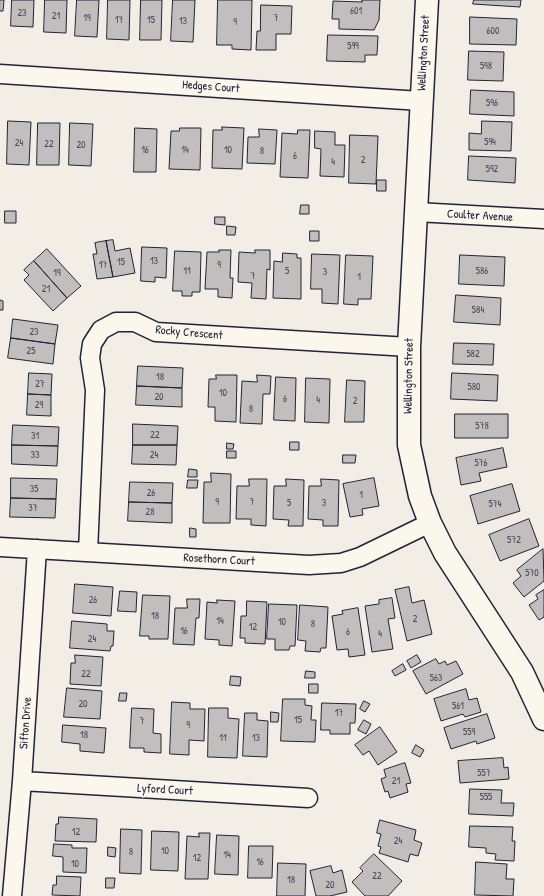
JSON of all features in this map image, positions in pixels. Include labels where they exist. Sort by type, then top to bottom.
[{"type":"street","name":"Wellington Street","points":[[427,0],[409,347],[409,445],[420,496],[430,524],[445,553],[522,672],[544,719]]},
{"type":"street","name":"Hedges Court","points":[[0,74],[422,101]]},
{"type":"street","name":"Coulter Avenue","points":[[416,212],[544,219]]},
{"type":"street","name":"Rocky Crescent","points":[[88,552],[95,390],[90,358],[92,344],[101,330],[116,322],[135,322],[156,332],[409,347]]},
{"type":"street","name":"Rosethorn Court","points":[[0,547],[309,565],[341,563],[360,557],[430,524]]},
{"type":"street","name":"Sifton Drive","points":[[12,896],[22,781],[37,549]]},
{"type":"street","name":"Lyford Court","points":[[22,781],[308,798]]},
{"type":"building","points":[[0,0],[4,0],[3,11],[0,11]]},
{"type":"building","points":[[12,0],[34,0],[33,27],[11,26]]},
{"type":"building","points":[[45,0],[67,0],[66,33],[44,32]]},
{"type":"building","points":[[77,0],[99,0],[97,37],[75,36]]},
{"type":"building","points":[[108,0],[130,0],[129,40],[107,39]]},
{"type":"building","points":[[141,0],[162,0],[161,40],[140,40]]},
{"type":"building","points":[[173,0],[195,0],[193,42],[171,41]]},
{"type":"building","points":[[218,0],[252,0],[251,50],[232,49],[232,45],[217,45]]},
{"type":"building","points":[[362,0],[380,0],[379,20],[374,30],[339,29],[339,19],[332,19],[333,1],[362,2]]},
{"type":"building","points":[[474,0],[521,0],[520,7],[473,4]]},
{"type":"building","points":[[261,5],[292,6],[291,34],[276,34],[276,50],[256,50],[257,31],[260,31]]},
{"type":"building","points":[[470,17],[517,19],[516,45],[470,44]]},
{"type":"building","points":[[328,35],[378,36],[377,55],[365,55],[365,62],[327,61]]},
{"type":"building","points":[[469,51],[504,52],[503,81],[468,80]]},
{"type":"building","points":[[471,90],[514,92],[514,116],[470,114]]},
{"type":"building","points":[[8,121],[31,122],[29,165],[7,164]]},
{"type":"building","points":[[482,121],[512,122],[511,151],[469,150],[469,133],[481,134]]},
{"type":"building","points":[[38,123],[60,123],[59,165],[37,165]]},
{"type":"building","points":[[70,123],[93,124],[91,166],[69,165]]},
{"type":"building","points":[[222,127],[244,128],[242,169],[212,168],[213,130],[222,130]]},
{"type":"building","points":[[135,128],[157,129],[156,172],[134,172]]},
{"type":"building","points":[[180,128],[201,128],[200,170],[169,169],[171,131],[179,131]]},
{"type":"building","points":[[259,129],[277,130],[275,164],[247,163],[248,137],[259,137]]},
{"type":"building","points":[[298,130],[310,130],[308,178],[280,177],[282,133],[297,134]]},
{"type":"building","points":[[315,131],[335,132],[335,145],[345,145],[344,177],[320,176],[321,149],[315,148]]},
{"type":"building","points":[[350,135],[378,136],[376,184],[349,183]]},
{"type":"building","points":[[469,156],[516,158],[515,183],[468,180]]},
{"type":"building","points":[[377,180],[386,180],[386,191],[377,191]]},
{"type":"building","points":[[301,205],[309,205],[309,214],[300,214]]},
{"type":"building","points":[[5,211],[16,211],[16,223],[5,223]]},
{"type":"building","points":[[215,217],[225,217],[225,225],[215,224]]},
{"type":"building","points":[[227,226],[236,227],[235,235],[227,235]]},
{"type":"building","points":[[310,231],[319,231],[319,241],[310,241]]},
{"type":"building","points":[[113,240],[115,251],[130,248],[135,273],[113,277],[106,241]]},
{"type":"building","points":[[106,241],[113,277],[97,279],[93,254],[97,254],[95,243]]},
{"type":"building","points":[[142,247],[167,248],[166,278],[155,277],[155,282],[141,281]]},
{"type":"building","points":[[47,249],[81,286],[67,298],[34,261]]},
{"type":"building","points":[[219,250],[231,250],[230,278],[233,278],[232,298],[218,297],[218,289],[205,289],[207,252],[219,252]]},
{"type":"building","points":[[255,250],[270,250],[270,270],[267,269],[266,299],[251,298],[252,283],[238,282],[239,252],[255,253]]},
{"type":"building","points":[[175,251],[201,252],[200,292],[192,292],[192,296],[182,296],[182,291],[173,291]]},
{"type":"building","points":[[283,253],[297,254],[297,258],[301,258],[301,299],[273,298],[274,261],[282,262]]},
{"type":"building","points":[[312,254],[340,255],[338,304],[322,303],[322,289],[311,289]]},
{"type":"building","points":[[346,255],[373,256],[371,299],[358,299],[358,305],[344,304]]},
{"type":"building","points":[[460,255],[505,257],[504,286],[459,284]]},
{"type":"building","points":[[34,261],[67,298],[53,311],[24,280],[29,275],[24,270]]},
{"type":"building","points":[[456,295],[501,298],[500,325],[454,322]]},
{"type":"building","points":[[0,300],[3,301],[3,310],[0,310]]},
{"type":"building","points":[[13,319],[58,325],[55,344],[11,338]]},
{"type":"building","points":[[11,338],[55,344],[53,364],[8,358]]},
{"type":"building","points":[[454,343],[494,344],[493,365],[453,364]]},
{"type":"building","points":[[138,366],[183,368],[182,388],[137,386]]},
{"type":"building","points":[[29,373],[52,374],[51,395],[28,394]]},
{"type":"building","points":[[452,373],[498,375],[497,401],[451,399]]},
{"type":"building","points":[[216,375],[237,375],[236,422],[215,421],[215,407],[208,407],[209,379],[216,379]]},
{"type":"building","points":[[257,375],[271,376],[270,394],[263,394],[262,424],[240,423],[242,381],[257,382]]},
{"type":"building","points":[[276,377],[296,378],[295,421],[274,420]]},
{"type":"building","points":[[306,378],[330,379],[329,423],[305,422]]},
{"type":"building","points":[[347,380],[365,381],[364,422],[345,422]]},
{"type":"building","points":[[137,386],[182,388],[182,407],[136,405]]},
{"type":"building","points":[[28,394],[51,395],[51,416],[27,415]]},
{"type":"building","points":[[455,414],[508,414],[508,438],[455,438]]},
{"type":"building","points":[[133,424],[178,426],[177,445],[133,445]]},
{"type":"building","points":[[13,425],[59,427],[58,446],[12,445]]},
{"type":"building","points":[[290,442],[299,442],[299,450],[290,450]]},
{"type":"building","points":[[227,443],[234,444],[233,449],[227,449]]},
{"type":"building","points":[[12,445],[58,446],[57,466],[12,464]]},
{"type":"building","points":[[133,445],[177,445],[176,465],[132,464]]},
{"type":"building","points":[[503,448],[507,467],[479,473],[481,481],[461,485],[456,458]]},
{"type":"building","points":[[227,451],[236,451],[236,458],[227,458]]},
{"type":"building","points":[[343,455],[356,455],[355,463],[343,463]]},
{"type":"building","points":[[189,469],[197,470],[197,477],[188,477]]},
{"type":"building","points":[[211,473],[231,474],[230,523],[203,523],[204,482],[211,482]]},
{"type":"building","points":[[11,478],[57,479],[56,499],[11,498]]},
{"type":"building","points":[[374,478],[379,506],[362,509],[363,515],[350,517],[343,484]]},
{"type":"building","points":[[249,479],[267,479],[266,526],[251,525],[251,519],[236,519],[237,486],[249,486]]},
{"type":"building","points":[[286,479],[304,480],[303,526],[288,526],[289,520],[273,519],[274,486],[286,486]]},
{"type":"building","points":[[321,479],[339,480],[338,526],[323,526],[323,520],[308,519],[309,486],[321,486]]},
{"type":"building","points":[[188,480],[198,480],[197,488],[187,488]]},
{"type":"building","points":[[130,482],[173,483],[172,503],[129,502]]},
{"type":"building","points":[[512,484],[520,511],[478,524],[470,496]]},
{"type":"building","points":[[11,498],[56,499],[55,518],[10,517]]},
{"type":"building","points":[[129,502],[172,503],[172,523],[128,521]]},
{"type":"building","points":[[529,519],[539,546],[500,561],[489,535]]},
{"type":"building","points":[[190,528],[196,529],[196,537],[190,537]]},
{"type":"building","points":[[543,549],[544,581],[524,597],[513,583],[521,576],[517,570]]},
{"type":"building","points":[[75,584],[113,587],[111,616],[73,613]]},
{"type":"building","points":[[409,587],[412,603],[424,600],[432,634],[407,641],[395,590]]},
{"type":"building","points":[[544,590],[544,617],[539,620],[529,605],[538,599],[536,595]]},
{"type":"building","points":[[120,591],[137,592],[136,612],[118,611]]},
{"type":"building","points":[[143,595],[170,596],[168,639],[149,639],[149,636],[140,636]]},
{"type":"building","points":[[392,598],[395,618],[388,619],[393,649],[372,652],[365,606],[379,604],[379,600]]},
{"type":"building","points":[[187,599],[200,599],[199,618],[196,618],[194,645],[173,644],[175,608],[187,608]]},
{"type":"building","points":[[217,600],[235,601],[232,646],[219,645],[219,640],[205,639],[207,602],[217,603]]},
{"type":"building","points":[[247,601],[267,602],[265,644],[245,643],[245,638],[240,638],[241,616],[246,616]]},
{"type":"building","points":[[269,604],[297,605],[295,646],[290,646],[289,650],[275,650],[275,639],[267,639]]},
{"type":"building","points":[[300,605],[328,607],[326,648],[321,648],[320,652],[305,651],[306,641],[298,640]]},
{"type":"building","points":[[358,608],[365,655],[349,657],[348,649],[337,650],[332,616],[343,614],[342,611]]},
{"type":"building","points":[[72,621],[107,624],[107,631],[114,631],[113,646],[111,646],[110,651],[70,648]]},
{"type":"building","points":[[75,655],[103,657],[101,686],[70,684],[71,663],[75,663]]},
{"type":"building","points":[[417,655],[421,662],[411,668],[407,661]]},
{"type":"building","points":[[436,659],[439,664],[445,661],[447,665],[456,661],[463,674],[426,694],[413,671]]},
{"type":"building","points":[[403,664],[406,670],[395,676],[392,671]]},
{"type":"building","points":[[306,671],[315,672],[315,678],[305,678]]},
{"type":"building","points":[[231,676],[241,677],[240,686],[230,685]]},
{"type":"building","points":[[309,684],[318,684],[318,693],[309,693]]},
{"type":"building","points":[[67,688],[102,691],[100,719],[64,717]]},
{"type":"building","points":[[466,689],[469,700],[477,698],[481,712],[465,717],[463,714],[441,721],[434,699]]},
{"type":"building","points":[[120,693],[127,693],[126,701],[119,701]]},
{"type":"building","points":[[283,699],[305,699],[305,705],[312,706],[311,720],[316,720],[315,742],[281,741]]},
{"type":"building","points":[[364,701],[370,704],[365,712],[360,709]]},
{"type":"building","points":[[172,702],[190,703],[190,709],[205,709],[204,741],[189,740],[189,755],[170,754]]},
{"type":"building","points":[[322,703],[356,704],[355,723],[350,723],[350,734],[330,734],[330,730],[321,730]]},
{"type":"building","points":[[132,708],[154,709],[153,733],[161,734],[161,753],[144,752],[144,748],[130,748]]},
{"type":"building","points":[[209,708],[228,708],[228,718],[239,719],[237,758],[208,757]]},
{"type":"building","points":[[271,712],[279,713],[278,722],[271,722]]},
{"type":"building","points":[[245,713],[257,713],[257,720],[268,721],[267,757],[243,756]]},
{"type":"building","points":[[487,714],[495,738],[477,744],[476,741],[451,749],[444,728]]},
{"type":"building","points":[[364,720],[371,724],[366,734],[358,730]]},
{"type":"building","points":[[63,725],[106,728],[104,753],[80,751],[80,744],[62,742]]},
{"type":"building","points":[[380,727],[397,752],[378,765],[369,751],[363,755],[355,745]]},
{"type":"building","points":[[416,745],[424,750],[420,757],[412,753]]},
{"type":"building","points":[[503,758],[504,768],[508,767],[509,779],[460,783],[458,761]]},
{"type":"building","points":[[405,763],[411,783],[406,784],[408,792],[390,798],[388,791],[385,792],[381,779],[386,777],[384,770]]},
{"type":"building","points":[[470,789],[502,790],[501,803],[514,803],[513,816],[469,814]]},
{"type":"building","points":[[59,817],[97,819],[96,842],[55,841],[56,824],[58,824]]},
{"type":"building","points":[[380,820],[416,830],[414,840],[422,843],[418,856],[410,854],[408,862],[379,853],[381,847],[378,846],[381,834],[377,833]]},
{"type":"building","points":[[470,826],[513,827],[512,841],[515,841],[514,861],[495,860],[496,854],[486,853],[486,848],[469,847]]},
{"type":"building","points":[[121,829],[142,830],[141,874],[120,873]]},
{"type":"building","points":[[152,831],[179,832],[178,871],[151,870]]},
{"type":"building","points":[[199,833],[210,833],[208,879],[185,879],[187,836],[199,837]]},
{"type":"building","points":[[217,835],[239,836],[238,875],[215,874]]},
{"type":"building","points":[[54,844],[72,845],[72,848],[87,848],[86,873],[63,872],[63,857],[53,856]]},
{"type":"building","points":[[249,846],[273,846],[272,878],[248,878]]},
{"type":"building","points":[[108,847],[116,848],[115,857],[108,856]]},
{"type":"building","points":[[374,854],[402,881],[388,896],[365,896],[352,882],[363,871],[360,868]]},
{"type":"building","points":[[476,862],[507,864],[506,879],[514,879],[513,896],[475,895]]},
{"type":"building","points":[[278,863],[306,864],[305,896],[277,896]]},
{"type":"building","points":[[331,866],[333,873],[342,870],[347,892],[330,896],[316,896],[310,871]]},
{"type":"building","points":[[57,876],[81,877],[80,896],[52,895],[53,885],[56,885]]},
{"type":"building","points":[[106,878],[115,878],[114,888],[106,888]]}]
